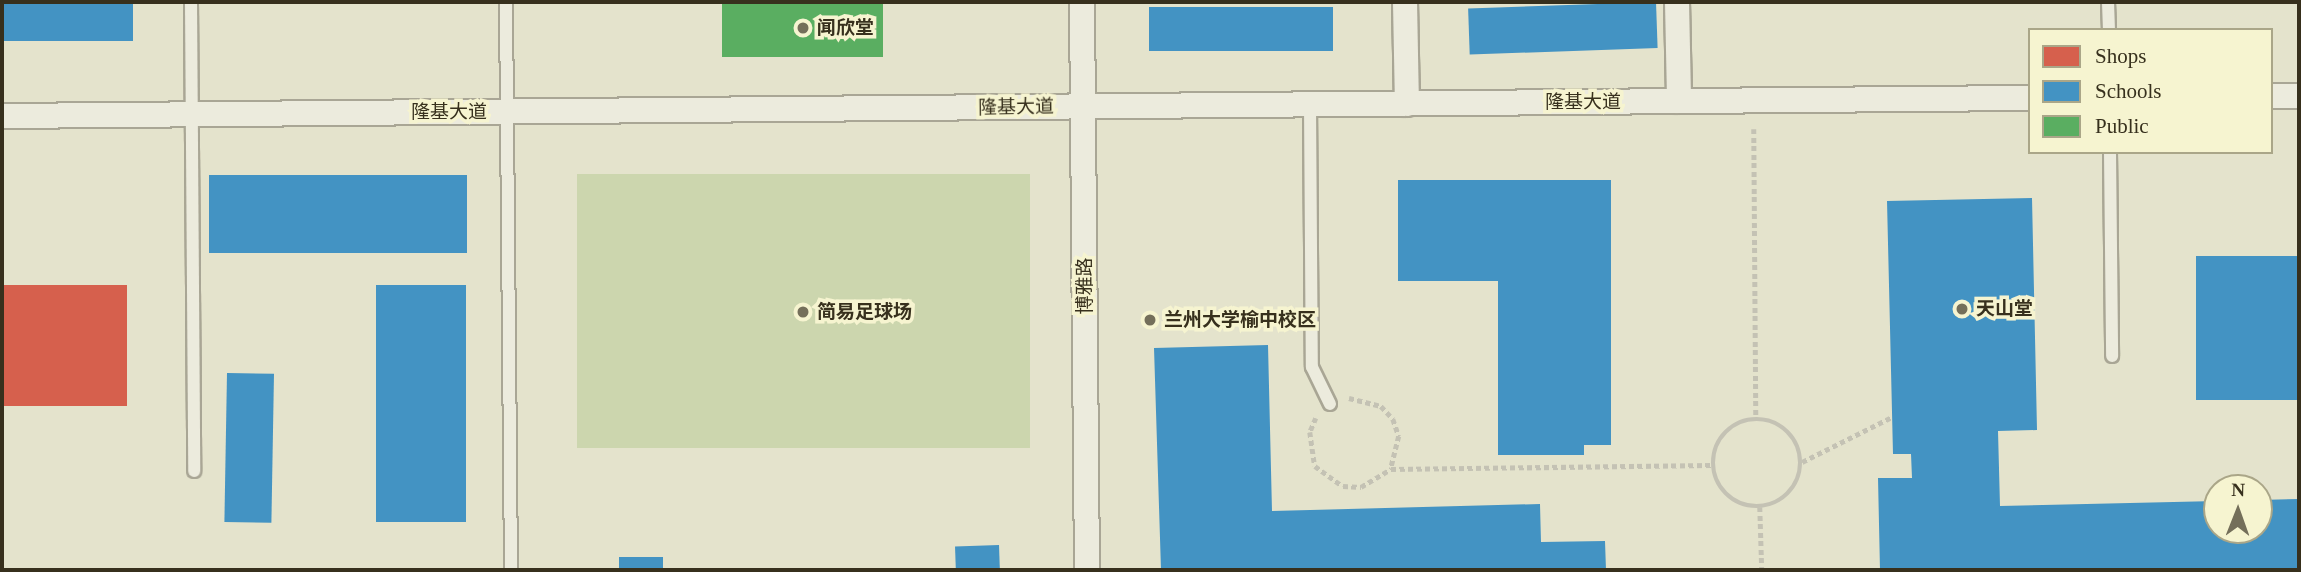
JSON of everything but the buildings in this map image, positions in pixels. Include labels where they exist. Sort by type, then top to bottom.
[{"type":"street","name":"博雅路","points":[[1082,2],[1087,570]]},
{"type":"street","points":[[1405,2],[1407,104]]},
{"type":"street","points":[[1677,2],[1679,101]]},
{"type":"street","points":[[2273,96],[2299,96]]},
{"type":"street","name":"隆基大道","points":[[2,116],[2028,98]]},
{"type":"lane","points":[[191,2],[194,471]]},
{"type":"lane","points":[[506,2],[511,570]]},
{"type":"lane","points":[[2108,2],[2109,28]]},
{"type":"lane","points":[[1310,105],[1312,367],[1331,404]]},
{"type":"lane","points":[[2110,154],[2112,356]]},
{"type":"path","points":[[1754,100],[1756,419]]},
{"type":"path","points":[[1391,470],[1399,436],[1393,419],[1365,399],[1347,398],[1331,404],[1310,432],[1315,467],[1343,486],[1362,487],[1391,470],[1712,465]]},
{"type":"path","points":[[1801,462],[1892,417]]},
{"type":"path","points":[[1756,419],[1770,420],[1792,436],[1801,462],[1800,475],[1785,498],[1760,507],[1733,501],[1719,485],[1712,465],[1714,451],[1729,428],[1756,419]]},
{"type":"path","points":[[1760,507],[1762,570]]},
{"type":"green space","name":"简易足球场","points":[[577,174],[1030,174],[1030,448],[577,448]]},
{"type":"place","name":"闻欣堂","points":[[803,28]]},
{"type":"place","name":"天山堂","points":[[1962,309]]},
{"type":"place","name":"简易足球场","points":[[803,312]]},
{"type":"place","name":"兰州大学榆中校区","points":[[1150,320]]}]
